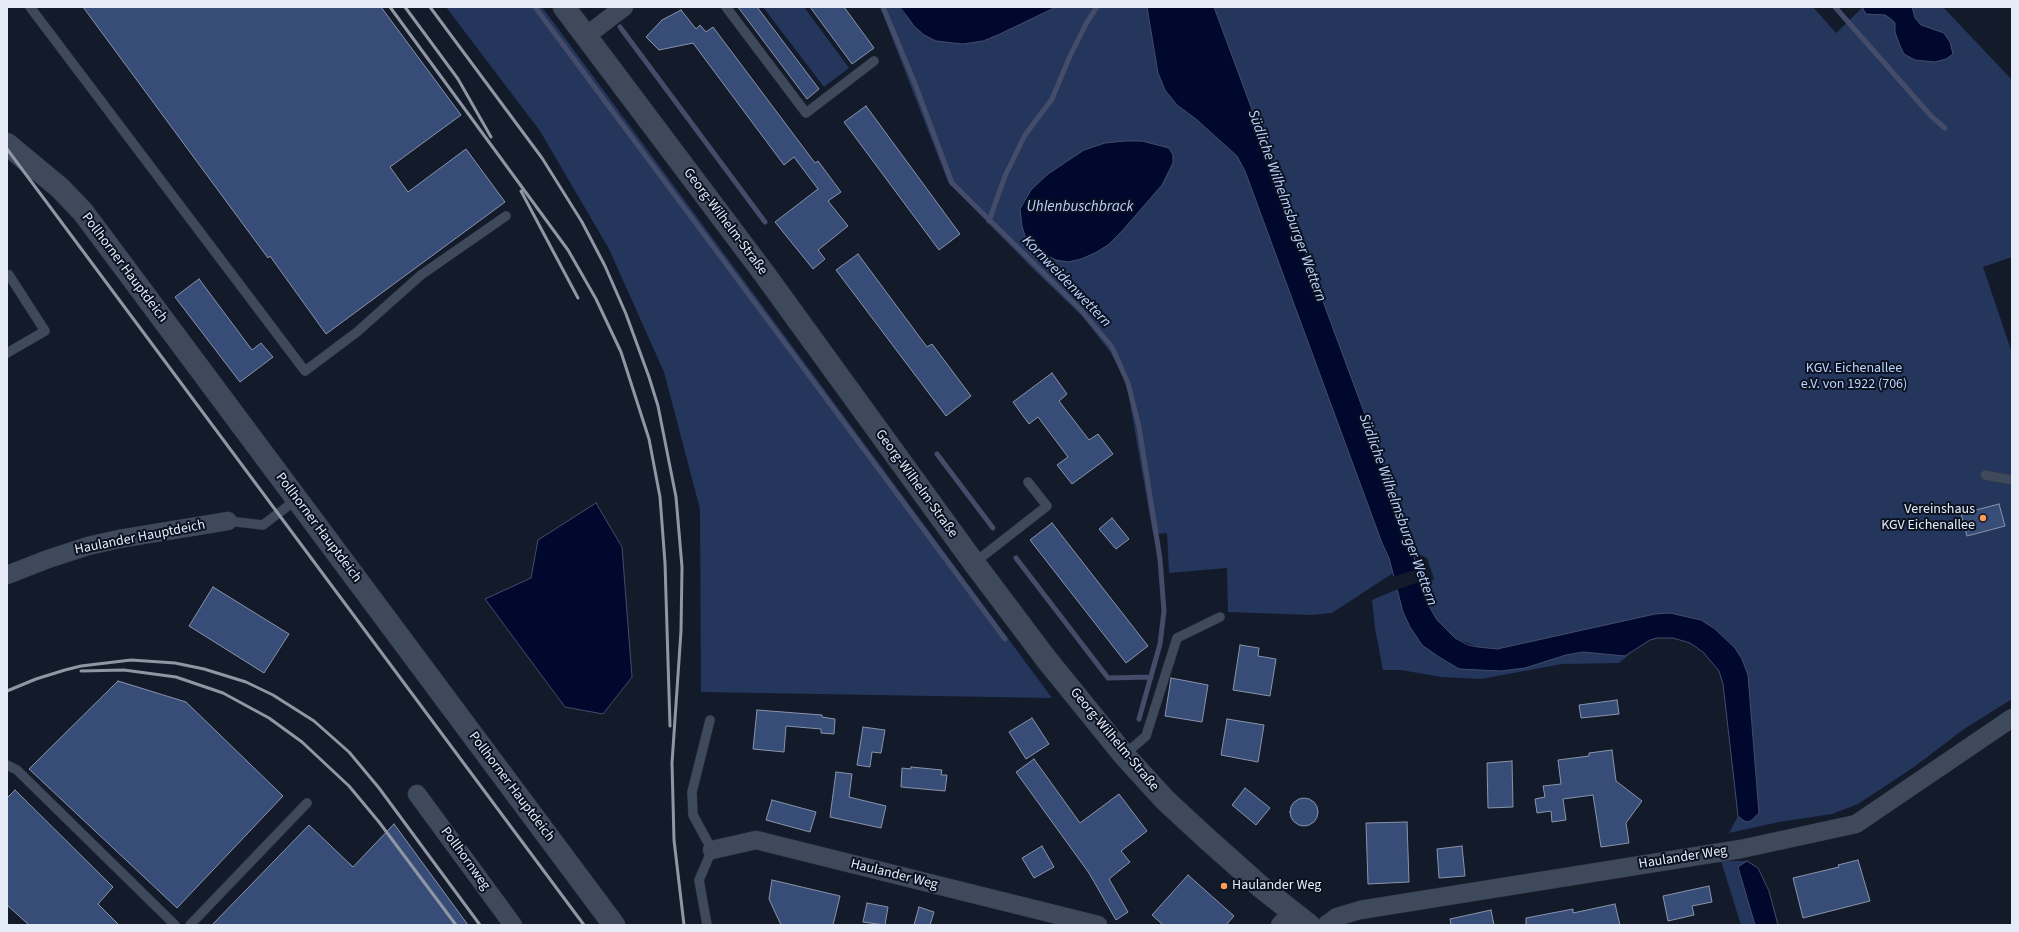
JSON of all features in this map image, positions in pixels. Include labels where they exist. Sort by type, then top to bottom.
[{"type":"main road","name":"Georg-Wilhelm-Straße","points":[[564,7],[766,276],[974,563],[1047,660],[1124,755],[1165,800],[1294,921]]},
{"type":"main road","name":"Pollhorner Hauptdeich","points":[[7,144],[60,188],[83,212],[614,925]]},
{"type":"street","points":[[586,36],[624,7]]},
{"type":"street","name":"Haulander Hauptdeich","points":[[7,575],[48,559],[88,546],[119,539],[228,521]]},
{"type":"street","name":"Haulander Weg","points":[[1326,925],[1337,917],[1360,910],[1748,848],[1856,824],[2012,718]]},
{"type":"street","name":"Pollhornweg","points":[[417,794],[514,925]]},
{"type":"street","name":"Haulander Weg","points":[[712,850],[756,840],[1098,925]]},
{"type":"lane","points":[[30,7],[305,371],[357,332],[421,274],[506,216]]},
{"type":"lane","points":[[726,7],[806,113],[874,61]]},
{"type":"lane","points":[[7,276],[9,275],[45,331],[7,353]]},
{"type":"lane","points":[[1986,475],[2012,480]]},
{"type":"lane","points":[[974,563],[1047,506],[1028,482]]},
{"type":"lane","points":[[228,521],[263,525],[297,499]]},
{"type":"lane","points":[[1124,755],[1146,736],[1177,638],[1220,617]]},
{"type":"lane","points":[[707,925],[699,880],[712,850],[693,815],[692,792],[710,720]]},
{"type":"lane","points":[[7,766],[17,770],[175,925]]},
{"type":"lane","points":[[190,925],[307,803]]},
{"type":"green space","points":[[446,7],[542,7],[1052,698],[701,692],[700,509],[664,372],[609,249],[540,131]]},
{"type":"green space","points":[[763,7],[804,7],[849,68],[824,87]]},
{"type":"green space","points":[[880,7],[900,7],[903,13],[949,43],[963,44],[983,41],[1056,7],[1147,7],[1158,73],[1165,90],[1177,105],[1196,118],[1237,156],[1245,171],[1382,543],[1389,558],[1393,573],[1332,613],[1311,615],[1228,612],[1227,568],[1169,573],[1167,533],[1153,534],[1128,392],[1123,376],[1111,353],[1082,316],[1033,269],[948,182]],"holes":[[[1142,141],[1162,185],[1108,245],[1022,204],[1037,184],[1084,150],[1105,143]]]},
{"type":"green space","name":"KGV. Eichenallee e.V. von 1922 (706)","points":[[1214,7],[1813,7],[1836,33],[1863,7],[1943,7],[2012,80],[2012,257],[1983,267],[2012,353],[2012,699],[1964,729],[1914,767],[1858,804],[1832,814],[1779,822],[1729,833],[1738,816],[1744,821],[1757,816],[1759,812],[1748,675],[1735,648],[1715,629],[1701,620],[1670,613],[1497,649],[1478,647],[1455,638],[1437,620],[1426,601],[1421,585],[1434,579],[1427,558],[1413,552],[1404,520]]},
{"type":"green space","points":[[1398,589],[1403,612],[1410,627],[1422,645],[1459,669],[1501,671],[1525,668],[1566,655],[1583,652],[1625,656],[1631,653],[1619,663],[1562,664],[1481,679],[1441,677],[1401,670],[1383,670],[1375,628],[1372,600]]},
{"type":"green space","points":[[1721,861],[1747,861],[1738,868],[1755,925],[1741,925]]},
{"type":"water","points":[[900,7],[1056,7],[983,41],[963,44],[936,41],[924,35],[914,26]]},
{"type":"water","name":"Südliche Wilhelmsburger Wettern","points":[[1147,7],[1214,7],[1404,520],[1426,601],[1437,620],[1455,638],[1468,645],[1497,649],[1655,614],[1670,613],[1701,620],[1715,629],[1735,648],[1742,659],[1748,675],[1759,813],[1752,820],[1748,822],[1744,821],[1738,816],[1723,684],[1719,671],[1703,652],[1690,643],[1673,638],[1657,638],[1650,640],[1625,656],[1583,652],[1566,655],[1525,668],[1501,671],[1459,669],[1422,645],[1410,627],[1403,612],[1389,558],[1382,543],[1245,171],[1237,156],[1196,119],[1177,105],[1165,90],[1158,73]]},
{"type":"water","points":[[1862,7],[1912,7],[1915,18],[1921,25],[1944,33],[1950,42],[1953,54],[1946,59],[1935,62],[1915,60],[1904,54],[1895,32],[1895,23],[1891,19],[1885,15],[1866,14]]},
{"type":"water","name":"Uhlenbuschbrack","points":[[1142,141],[1169,148],[1173,155],[1173,163],[1162,185],[1122,231],[1108,245],[1095,253],[1081,259],[1068,262],[1056,260],[1044,254],[1025,236],[1022,226],[1020,209],[1031,190],[1048,174],[1084,150],[1105,143]]},
{"type":"water","points":[[596,503],[622,547],[632,677],[603,714],[565,707],[485,599],[531,578],[538,540]]},
{"type":"water","points":[[1747,861],[1758,868],[1769,891],[1778,925],[1755,925],[1738,867]]},
{"type":"pier","points":[[1419,569],[1422,581],[1396,590],[1392,577]]},
{"type":"building","points":[[83,7],[381,7],[461,115],[390,167],[408,192],[466,149],[505,202],[326,334],[270,256],[268,258]]},
{"type":"building","points":[[738,7],[757,7],[819,89],[807,99]]},
{"type":"building","points":[[810,7],[844,7],[874,48],[852,64]]},
{"type":"building","points":[[681,10],[696,29],[700,25],[706,32],[713,27],[815,163],[818,161],[841,192],[828,201],[848,226],[818,250],[825,259],[813,269],[775,222],[818,189],[794,157],[784,165],[693,43],[659,50],[646,37],[662,20]]},
{"type":"building","points":[[866,106],[960,234],[939,250],[844,122]]},
{"type":"building","points":[[858,254],[927,347],[932,344],[971,396],[946,416],[836,270]]},
{"type":"building","points":[[199,279],[252,350],[261,343],[273,357],[240,382],[175,297]]},
{"type":"building","points":[[1052,373],[1067,394],[1059,401],[1089,440],[1098,434],[1113,454],[1072,484],[1057,465],[1068,457],[1038,417],[1029,424],[1013,402]]},
{"type":"building","name":"Vereinshaus KGV Eichenallee","points":[[1999,504],[2005,526],[1967,536],[1961,514]]},
{"type":"building","points":[[1112,518],[1129,539],[1116,549],[1099,529]]},
{"type":"building","points":[[1052,523],[1148,646],[1126,663],[1030,540]]},
{"type":"building","points":[[213,587],[289,634],[264,673],[189,626]]},
{"type":"building","points":[[1240,645],[1259,648],[1258,656],[1276,659],[1270,696],[1233,690]]},
{"type":"building","points":[[1171,678],[1208,685],[1202,722],[1165,716]]},
{"type":"building","points":[[118,681],[186,702],[283,796],[177,908],[29,769]]},
{"type":"building","points":[[1617,700],[1619,714],[1581,718],[1579,705]]},
{"type":"building","points":[[757,710],[822,715],[822,717],[835,719],[834,734],[821,733],[821,729],[786,726],[784,752],[753,749]]},
{"type":"building","points":[[1032,718],[1049,744],[1026,759],[1009,732]]},
{"type":"building","points":[[1227,719],[1264,725],[1258,762],[1221,755]]},
{"type":"building","points":[[863,727],[885,730],[881,753],[872,752],[870,767],[857,765]]},
{"type":"building","points":[[1612,750],[1616,781],[1642,801],[1626,823],[1629,843],[1601,847],[1593,795],[1563,799],[1566,820],[1552,822],[1551,811],[1537,813],[1535,799],[1545,797],[1543,786],[1561,784],[1558,760],[1589,756],[1589,753]]},
{"type":"building","points":[[1034,759],[1080,823],[1119,794],[1147,831],[1121,851],[1130,862],[1109,879],[1128,912],[1116,920],[1089,873],[1016,772]]},
{"type":"building","points":[[1512,761],[1513,807],[1488,808],[1487,763]]},
{"type":"building","points":[[911,767],[942,770],[941,775],[947,775],[945,791],[901,787],[902,768],[911,769]]},
{"type":"building","points":[[836,772],[852,774],[849,797],[886,806],[881,828],[830,817]]},
{"type":"building","points":[[1245,788],[1270,808],[1256,825],[1232,805]]},
{"type":"building","points":[[15,790],[113,887],[98,904],[119,925],[29,925],[7,905],[7,798]]},
{"type":"building","points":[[1304,798],[1314,802],[1318,812],[1314,822],[1304,826],[1294,822],[1290,812],[1294,802]]},
{"type":"building","points":[[772,800],[816,812],[810,832],[766,820]]},
{"type":"building","points":[[1407,822],[1409,882],[1368,884],[1366,823]]},
{"type":"building","points":[[394,824],[468,925],[212,925],[309,825],[353,867]]},
{"type":"building","points":[[1042,846],[1054,867],[1034,878],[1022,858]]},
{"type":"building","points":[[1462,846],[1465,876],[1439,878],[1437,849]]},
{"type":"building","points":[[1858,860],[1870,901],[1803,918],[1793,878],[1839,867],[1838,865]]},
{"type":"building","points":[[1188,875],[1234,916],[1226,925],[1163,925],[1152,915]]},
{"type":"building","points":[[772,880],[840,896],[833,925],[781,925],[769,899]]},
{"type":"building","points":[[1709,886],[1712,902],[1692,906],[1694,915],[1668,921],[1663,896]]},
{"type":"building","points":[[867,903],[888,907],[885,925],[863,922]]},
{"type":"building","points":[[1615,904],[1620,925],[1526,925],[1526,918],[1573,909],[1573,913]]},
{"type":"building","points":[[919,907],[934,912],[930,925],[914,925]]},
{"type":"building","points":[[1491,910],[1494,925],[1451,925],[1450,919]]},
{"type":"waterway","points":[[535,7],[1005,639]]},
{"type":"waterway","name":"Kornweidenwettern","points":[[883,7],[915,84],[952,183],[1081,310],[1112,347],[1128,383],[1139,427],[1160,559],[1164,611],[1160,644],[1139,719]]},
{"type":"waterway","points":[[989,221],[1005,176],[1025,135],[1052,99],[1070,56],[1087,22],[1097,7]]},
{"type":"waterway","points":[[1835,7],[1931,116],[1945,128]]},
{"type":"waterway","points":[[620,27],[765,222]]},
{"type":"waterway","points":[[937,454],[993,528]]},
{"type":"waterway","points":[[1016,558],[1108,678],[1151,677]]},
{"type":"railway","points":[[390,7],[568,250],[596,299],[621,352],[649,439],[660,497],[665,563],[670,726]]},
{"type":"railway","points":[[405,7],[458,79],[491,137]]},
{"type":"railway","points":[[430,7],[542,158],[582,222],[605,266],[626,314],[658,406],[676,497],[682,567],[681,631],[672,763],[674,840],[684,925]]},
{"type":"railway","points":[[7,149],[584,925]]},
{"type":"railway","points":[[521,191],[578,298]]},
{"type":"railway","points":[[7,691],[36,679],[65,670],[81,666],[131,660],[175,663],[204,669],[246,682],[273,695],[314,721],[349,752],[379,788],[480,925]]},
{"type":"railway","points":[[81,671],[124,670],[176,677],[223,693],[269,718],[302,742],[349,786],[379,822],[456,925]]},
{"type":"place","name":"Vereinshaus KGV Eichenallee","points":[[1983,518]]},
{"type":"place","name":"Haulander Weg","points":[[1224,886]]}]
